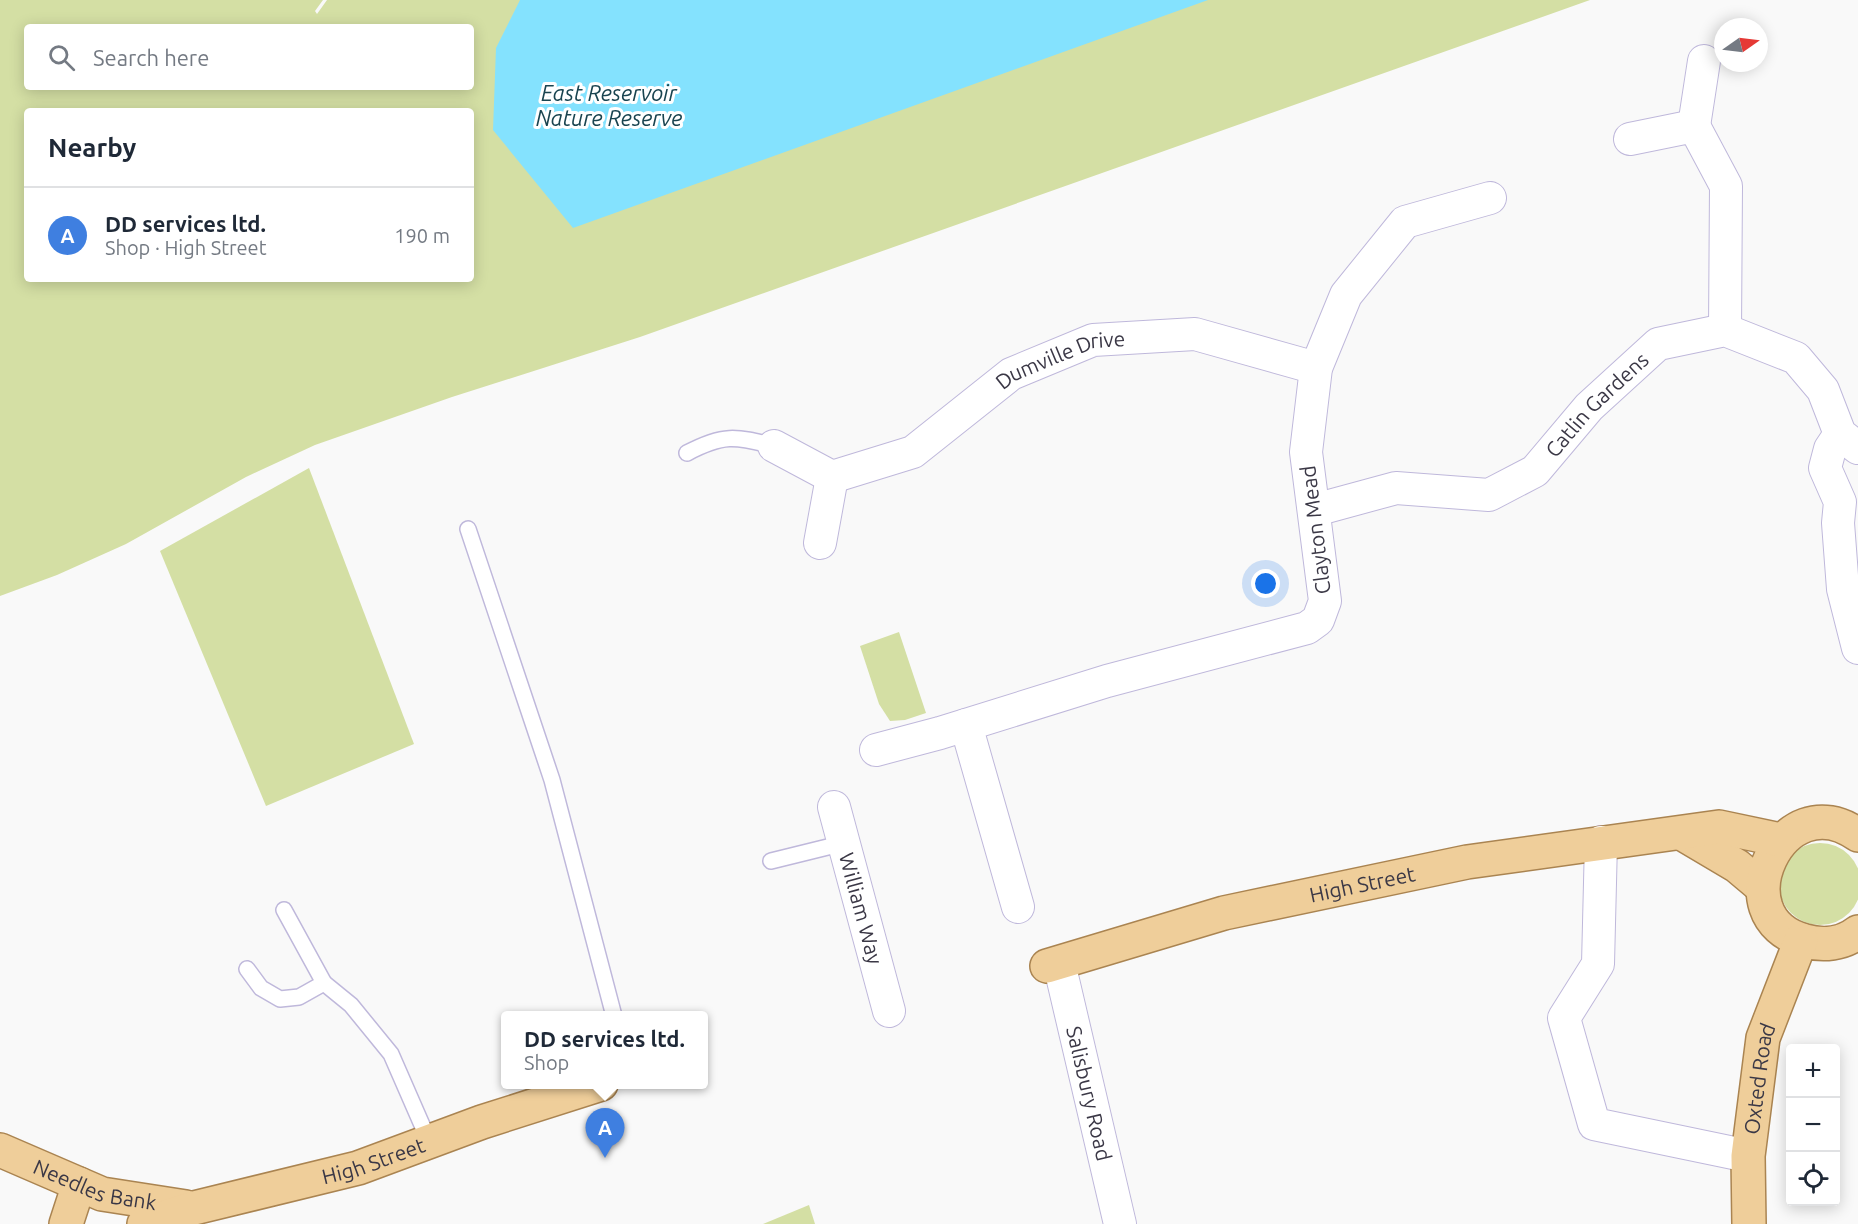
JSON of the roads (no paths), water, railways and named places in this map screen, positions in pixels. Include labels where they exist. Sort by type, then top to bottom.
[{"type":"main road","points":[[1858,836],[1844,827],[1820,824],[1797,829],[1782,840],[1771,853],[1764,870],[1762,887],[1770,914],[1789,934],[1801,940],[1825,944],[1840,941],[1858,932]]},
{"type":"main road","name":"High Street","points":[[1053,964],[1224,913],[1467,862],[1656,834],[1683,834],[1719,827],[1782,840]]},
{"type":"main road","points":[[1683,834],[1737,866],[1762,887]]},
{"type":"main road","name":"Oxted Road","points":[[1749,1224],[1748,1156],[1763,1038],[1801,940]]},
{"type":"main road","name":"High Street","points":[[144,1224],[194,1208],[358,1167],[586,1089]]},
{"type":"main road","name":"Needles Bank","points":[[0,1150],[102,1194],[194,1208]]},
{"type":"main road","points":[[66,1224],[79,1184]]},
{"type":"street","points":[[1704,61],[1694,126],[1726,186],[1725,330],[1796,358],[1823,390],[1849,441],[1830,449],[1825,468],[1849,495],[1838,523],[1843,589],[1858,648]]},
{"type":"street","points":[[1630,139],[1694,126]]},
{"type":"street","name":"Clayton Mead","points":[[876,750],[966,725],[1107,681],[1307,628],[1318,620],[1325,601],[1306,452],[1316,368],[1346,296],[1405,222],[1490,198]]},
{"type":"street","name":"Catlin Gardens","points":[[1315,510],[1396,488],[1489,495],[1535,471],[1589,407],[1658,344],[1725,330]]},
{"type":"street","name":"Dumville Drive","points":[[832,477],[913,452],[1011,374],[1093,340],[1195,334],[1316,368]]},
{"type":"street","points":[[774,446],[832,477],[820,543]]},
{"type":"street","points":[[966,725],[1018,907]]},
{"type":"street","name":"William Way","points":[[834,807],[889,1011]]},
{"type":"street","points":[[1600,842],[1598,964],[1564,1018],[1594,1124],[1748,1156]]},
{"type":"street","name":"Salisbury Road","points":[[1053,964],[1120,1224]]},
{"type":"lane","points":[[687,453],[709,441],[727,437],[774,446]]},
{"type":"lane","points":[[468,529],[552,780],[613,1011]]},
{"type":"lane","points":[[771,861],[844,843]]},
{"type":"lane","points":[[284,910],[324,984],[351,1005],[391,1054],[429,1141]]},
{"type":"lane","points":[[247,969],[261,988],[280,999],[299,996],[324,984]]},
{"type":"water","name":"East Reservoir Nature Reserve","points":[[520,0],[1208,0],[573,228],[493,130],[496,48]]},
{"type":"place","name":"DD services ltd.","points":[[605,1158]]}]
